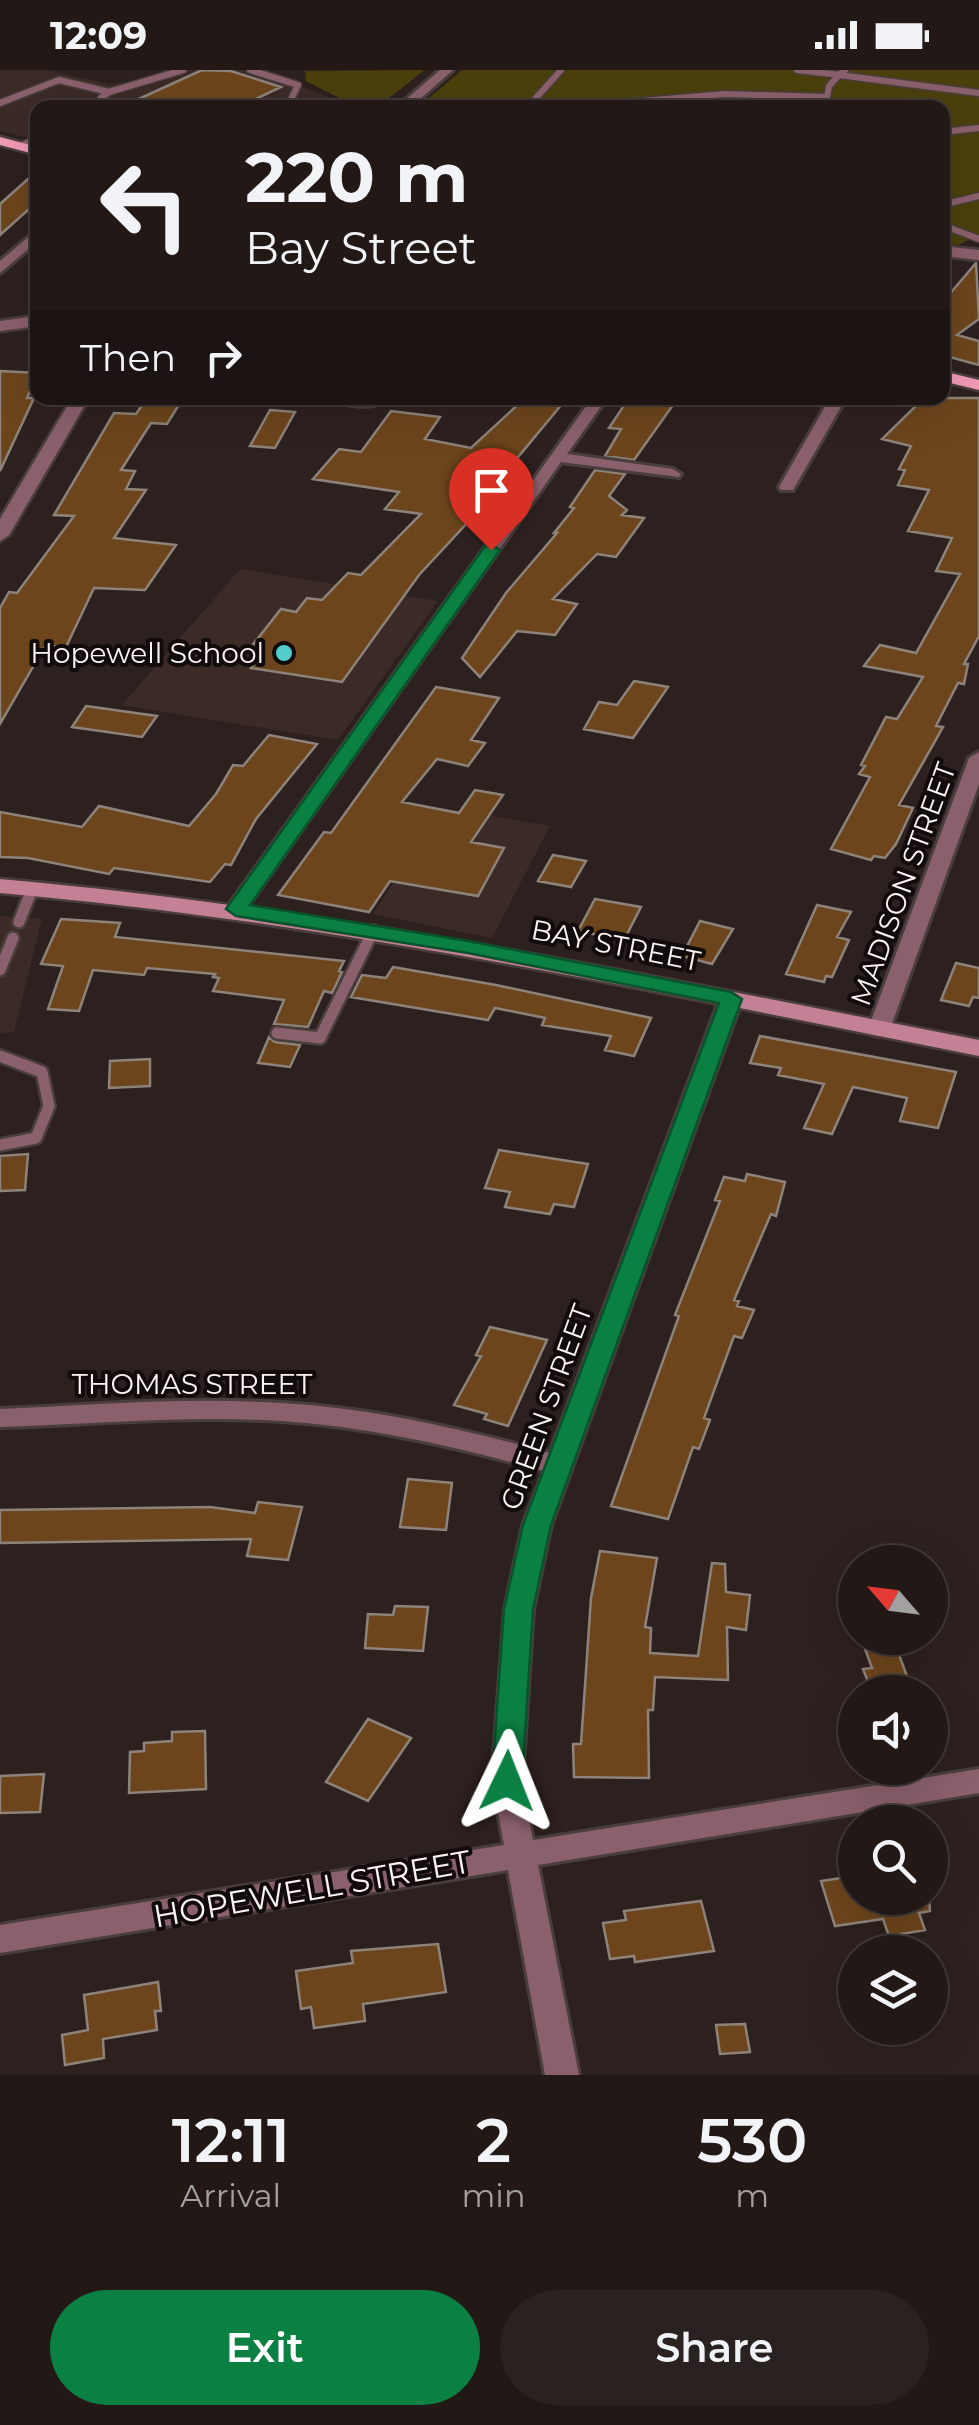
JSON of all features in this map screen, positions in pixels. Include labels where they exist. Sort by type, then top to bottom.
[{"type":"main road","points":[[0,142],[30,149]]},
{"type":"main road","points":[[950,378],[979,385]]},
{"type":"main road","name":"BAY STREET","points":[[0,886],[236,909],[373,931],[979,1048]]},
{"type":"street","points":[[411,100],[447,70]]},
{"type":"street","points":[[0,269],[30,241]]},
{"type":"street","points":[[950,255],[979,254]]},
{"type":"street","points":[[0,326],[30,322]]},
{"type":"street","points":[[0,536],[6,511],[75,405]]},
{"type":"street","points":[[236,909],[594,405]]},
{"type":"street","points":[[787,487],[834,405]]},
{"type":"street","points":[[556,457],[673,474]]},
{"type":"street","name":"MADISON STREET","points":[[879,1029],[979,758]]},
{"type":"street","name":"GREEN STREET","points":[[562,2075],[509,1808],[506,1756],[518,1609],[533,1540],[559,1465],[731,999]]},
{"type":"street","name":"THOMAS STREET","points":[[0,1418],[278,1412],[438,1435],[559,1465]]},
{"type":"street","name":"HOPEWELL STREET","points":[[0,1939],[979,1781]]},
{"type":"lane","points":[[102,100],[109,92],[182,70]]},
{"type":"lane","points":[[250,70],[298,86],[291,100]]},
{"type":"lane","points":[[534,100],[561,70]]},
{"type":"lane","points":[[798,70],[844,72],[979,92]]},
{"type":"lane","points":[[825,100],[829,86],[844,72]]},
{"type":"lane","points":[[0,103],[59,80],[109,92]]},
{"type":"lane","points":[[647,100],[711,94],[827,97]]},
{"type":"lane","points":[[950,131],[979,128]]},
{"type":"lane","points":[[20,146],[30,142]]},
{"type":"lane","points":[[950,202],[979,196]]},
{"type":"lane","points":[[950,228],[979,239]]},
{"type":"lane","points":[[19,922],[32,889]]},
{"type":"lane","points":[[276,1032],[320,1038],[373,931]]},
{"type":"lane","points":[[0,970],[13,938]]},
{"type":"lane","points":[[0,1056],[42,1072],[49,1106],[36,1138],[0,1145]]},
{"type":"shaded area","points":[[0,70],[45,70],[110,84],[164,77],[180,70],[257,70],[336,100],[30,100],[30,138],[0,131]]},
{"type":"shaded area","points":[[424,70],[386,100],[345,100],[306,81],[305,71]]},
{"type":"shaded area","points":[[462,70],[979,70],[979,235],[950,244],[950,100],[426,100]]},
{"type":"shaded area","name":"Hopewell School","points":[[240,569],[438,601],[338,740],[122,705]]},
{"type":"shaded area","points":[[442,808],[550,826],[492,938],[373,914]]},
{"type":"shaded area","points":[[0,916],[42,919],[14,1032],[0,1033]]},
{"type":"building","points":[[202,70],[231,71],[281,87],[254,100],[136,100]]},
{"type":"building","points":[[30,177],[30,208],[0,235],[0,204]]},
{"type":"building","points":[[976,263],[979,319],[957,335],[979,341],[979,365],[950,357],[950,294]]},
{"type":"building","points":[[0,371],[30,373],[27,398],[31,405],[0,471]]},
{"type":"building","points":[[950,398],[979,398],[979,636],[964,664],[968,664],[964,684],[958,683],[936,726],[943,727],[899,805],[913,808],[896,844],[885,858],[874,856],[871,860],[831,849],[870,777],[859,774],[865,766],[861,765],[886,717],[897,719],[923,677],[864,666],[880,645],[916,653],[960,574],[936,571],[952,538],[908,531],[929,490],[898,485],[905,470],[899,469],[911,446],[882,439],[917,405],[950,405]]},
{"type":"building","points":[[142,405],[179,405],[167,424],[151,423],[121,470],[135,471],[126,489],[146,490],[114,538],[176,545],[145,590],[94,588],[66,647],[45,646],[0,724],[0,608],[9,592],[17,593],[74,516],[54,515],[114,413],[136,414]]},
{"type":"building","points":[[517,405],[561,405],[500,479],[506,480],[475,520],[470,520],[419,575],[342,682],[251,668],[262,654],[247,652],[281,609],[296,612],[307,598],[322,600],[348,573],[361,575],[421,514],[385,509],[399,492],[313,479],[339,449],[361,452],[391,411],[440,417],[425,439],[471,448]]},
{"type":"building","points":[[624,405],[673,405],[634,460],[605,456],[621,429],[609,428]]},
{"type":"building","points":[[270,410],[295,412],[275,448],[250,446]]},
{"type":"building","points":[[595,470],[625,474],[609,496],[627,510],[622,515],[644,518],[616,557],[597,554],[553,599],[577,604],[555,635],[517,631],[480,677],[462,658],[506,593],[557,533]]},
{"type":"building","points":[[634,681],[668,687],[633,738],[584,729],[599,702],[617,705]]},
{"type":"building","points":[[436,687],[499,698],[471,740],[485,743],[468,766],[437,759],[402,802],[459,813],[475,790],[503,795],[471,842],[504,848],[478,896],[390,881],[369,912],[278,895],[324,832],[331,833]]},
{"type":"building","points":[[86,706],[157,716],[142,737],[72,727]]},
{"type":"building","points":[[269,735],[317,744],[256,819],[231,865],[225,864],[210,882],[114,868],[109,874],[28,858],[0,857],[0,812],[82,827],[99,806],[189,826],[216,794],[233,765],[243,766]]},
{"type":"building","points":[[553,855],[586,861],[571,887],[538,881]]},
{"type":"building","points":[[595,899],[641,907],[624,940],[578,931]]},
{"type":"building","points":[[817,905],[851,912],[837,937],[849,940],[832,977],[826,976],[824,982],[786,974]]},
{"type":"building","points":[[61,919],[120,923],[115,937],[344,961],[332,993],[324,991],[308,1027],[274,1024],[284,1000],[213,991],[219,978],[213,977],[215,974],[147,968],[144,975],[93,970],[79,1011],[48,1009],[63,966],[41,964]]},
{"type":"building","points":[[700,921],[733,929],[712,964],[682,956]]},
{"type":"building","points":[[956,963],[979,968],[979,998],[973,997],[969,1006],[941,1000]]},
{"type":"building","points":[[393,967],[651,1018],[634,1056],[605,1050],[611,1036],[542,1025],[545,1018],[495,1008],[488,1020],[351,997],[362,975],[386,978]]},
{"type":"building","points":[[760,1036],[956,1072],[938,1128],[900,1121],[907,1098],[853,1087],[832,1134],[804,1128],[824,1084],[778,1075],[781,1068],[750,1063]]},
{"type":"building","points":[[269,1037],[275,1042],[300,1045],[290,1067],[258,1063]]},
{"type":"building","points":[[150,1059],[150,1086],[109,1088],[110,1061]]},
{"type":"building","points":[[499,1150],[588,1164],[574,1207],[554,1204],[550,1214],[505,1207],[510,1192],[485,1188]]},
{"type":"building","points":[[28,1154],[25,1190],[0,1191],[0,1156]]},
{"type":"building","points":[[747,1174],[785,1182],[776,1216],[771,1214],[734,1300],[739,1301],[737,1306],[754,1310],[742,1338],[734,1336],[704,1418],[710,1420],[699,1449],[693,1447],[668,1519],[611,1506],[679,1316],[675,1315],[720,1201],[715,1200],[724,1177],[745,1181]]},
{"type":"building","points":[[490,1327],[547,1340],[508,1426],[484,1419],[487,1414],[454,1405],[481,1356],[476,1355]]},
{"type":"building","points":[[408,1479],[452,1483],[446,1530],[400,1527]]},
{"type":"building","points":[[258,1502],[302,1507],[288,1560],[247,1556],[251,1539],[0,1543],[0,1510],[210,1507],[255,1513]]},
{"type":"building","points":[[600,1551],[657,1558],[645,1627],[651,1628],[650,1653],[698,1656],[712,1563],[725,1564],[726,1592],[750,1595],[746,1630],[727,1627],[728,1680],[655,1677],[653,1710],[648,1710],[649,1778],[574,1777],[573,1744],[581,1744],[591,1598]]},
{"type":"building","points":[[395,1606],[428,1607],[423,1651],[365,1648],[368,1614],[393,1615]]},
{"type":"building","points":[[867,1655],[899,1655],[907,1675],[865,1675],[863,1669],[872,1668]]},
{"type":"building","points":[[368,1719],[411,1738],[368,1801],[326,1782]]},
{"type":"building","points":[[205,1731],[206,1789],[129,1793],[130,1752],[144,1751],[144,1743],[172,1741],[172,1732]]},
{"type":"building","points":[[44,1774],[40,1812],[0,1813],[0,1776]]},
{"type":"building","points":[[838,1878],[838,1915],[920,1915],[925,1930],[889,1935],[883,1919],[835,1926],[821,1881]]},
{"type":"building","points":[[701,1901],[714,1951],[635,1962],[634,1956],[610,1959],[603,1923],[626,1920],[624,1911]]},
{"type":"building","points":[[438,1944],[446,1992],[363,2004],[365,2021],[314,2028],[311,2007],[301,2009],[296,1971],[353,1963],[351,1951]]},
{"type":"building","points":[[158,1982],[161,2011],[155,2011],[157,2030],[103,2039],[104,2058],[65,2065],[62,2035],[88,2030],[84,1995]]},
{"type":"building","points":[[745,2024],[750,2052],[720,2054],[716,2025]]},
{"type":"place","name":"Hopewell School","points":[[284,653]]},
{"type":"route","points":[[491,550],[236,909],[468,947],[731,999],[537,1525],[518,1609],[507,1781]]}]
